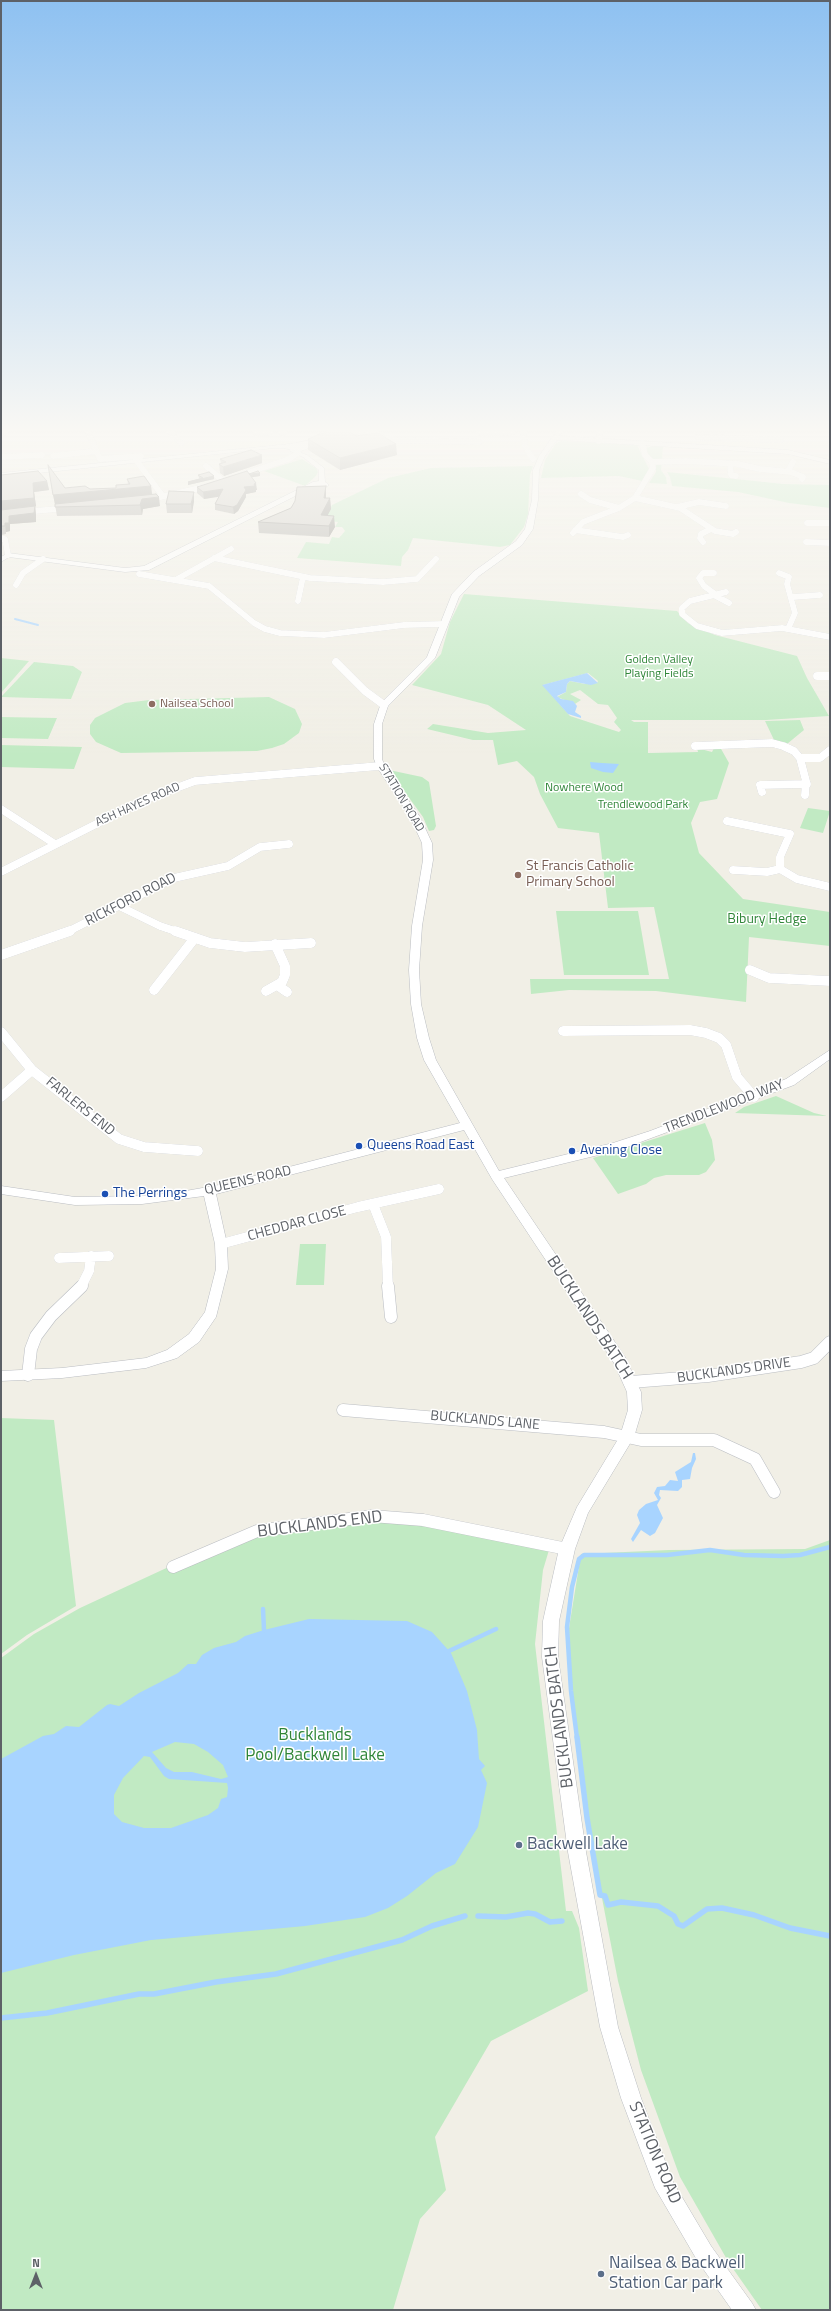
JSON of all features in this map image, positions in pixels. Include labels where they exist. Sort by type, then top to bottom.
[{"type":"street","points":[[5,540],[8,555]]},
{"type":"street","points":[[139,572],[201,540]]},
{"type":"street","name":"STATION ROAD","points":[[496,1176],[466,1126],[430,1060],[423,1038],[416,1004],[414,951],[428,860],[427,843],[415,818],[380,766],[377,751],[378,724],[384,705],[400,687],[428,662],[436,646],[452,601],[463,586],[515,546],[521,540]]},
{"type":"street","points":[[701,540],[704,543]]},
{"type":"street","points":[[810,544],[830,543]]},
{"type":"street","points":[[177,579],[231,549]]},
{"type":"street","points":[[1,560],[8,555],[43,559],[139,572],[211,587],[234,608],[254,623],[266,629],[280,633],[324,636],[404,625],[443,624]]},
{"type":"street","points":[[214,558],[303,577],[376,582],[417,579],[436,559]]},
{"type":"street","points":[[25,586],[15,586],[23,573],[43,559]]},
{"type":"street","points":[[696,570],[703,573],[714,572]]},
{"type":"street","points":[[703,573],[699,577],[700,582],[729,603]]},
{"type":"street","points":[[779,573],[792,576],[787,584],[793,597],[795,614],[788,629]]},
{"type":"street","points":[[300,600],[303,577]]},
{"type":"street","points":[[726,592],[715,594],[687,604],[681,610],[684,617],[697,626],[722,633],[788,629],[830,637]]},
{"type":"street","points":[[793,597],[820,595]]},
{"type":"street","points":[[336,662],[365,691],[384,705]]},
{"type":"street","points":[[817,676],[830,676]]},
{"type":"street","points":[[695,746],[708,748],[777,744],[792,750],[800,758],[807,784],[805,795]]},
{"type":"street","points":[[800,758],[820,758],[830,750]]},
{"type":"street","name":"ASH HAYES ROAD","points":[[1,872],[150,798],[195,781],[380,766]]},
{"type":"street","points":[[760,785],[807,784]]},
{"type":"street","points":[[1,809],[55,844]]},
{"type":"street","points":[[727,821],[791,831],[780,856],[780,869]]},
{"type":"street","name":"RICKFORD ROAD","points":[[1,955],[70,931],[174,878],[228,866],[260,847],[286,842]]},
{"type":"street","points":[[733,870],[748,875],[780,869],[796,879],[830,887]]},
{"type":"street","points":[[120,906],[160,926],[194,939],[239,947],[311,943]]},
{"type":"street","points":[[154,990],[156,980],[194,939]]},
{"type":"street","points":[[266,991],[282,982],[286,971],[275,944]]},
{"type":"street","points":[[750,970],[769,978],[830,981]]},
{"type":"street","points":[[277,985],[287,992]]},
{"type":"street","points":[[563,1031],[690,1030],[706,1033],[719,1038],[726,1045],[737,1077],[754,1097]]},
{"type":"street","name":"FARLERS END","points":[[1,1032],[15,1046],[32,1070],[53,1085],[119,1139],[177,1155],[198,1151]]},
{"type":"street","name":"TRENDLEWOOD WAY","points":[[496,1176],[615,1147],[754,1097],[790,1082],[830,1054]]},
{"type":"street","points":[[1,1097],[32,1070]]},
{"type":"street","name":"QUEENS ROAD","points":[[1,1190],[47,1198],[102,1201],[142,1200],[209,1191],[466,1126]]},
{"type":"street","name":"BUCKLANDS BATCH","points":[[496,1176],[620,1361],[631,1382],[634,1392],[635,1410],[627,1437],[582,1511],[567,1549],[551,1621],[550,1657],[576,1852],[609,2027]]},
{"type":"street","name":"CHEDDAR CLOSE","points":[[221,1244],[373,1204],[427,1196],[439,1189]]},
{"type":"street","points":[[1,1376],[28,1375],[146,1363],[163,1358],[180,1349],[200,1331],[214,1305],[222,1269],[221,1244],[209,1191]]},
{"type":"street","points":[[373,1204],[386,1237],[384,1306],[391,1318]]},
{"type":"street","points":[[28,1375],[31,1349],[36,1336],[51,1316],[84,1284],[89,1271],[91,1256]]},
{"type":"street","points":[[59,1258],[109,1256]]},
{"type":"street","name":"BUCKLANDS DRIVE","points":[[631,1382],[708,1376],[801,1362],[814,1358],[830,1342]]},
{"type":"street","name":"BUCKLANDS LANE","points":[[343,1410],[607,1432],[627,1437],[655,1441],[705,1439],[721,1441],[755,1459],[774,1492]]},
{"type":"street","name":"BUCKLANDS END","points":[[173,1567],[257,1531],[372,1516],[416,1519],[567,1549]]},
{"type":"street","name":"STATION ROAD","points":[[609,2027],[631,2098],[665,2188],[704,2253],[745,2310]]},
{"type":"green space","points":[[331,540],[412,540],[408,550],[402,557],[401,566],[297,558],[306,542],[329,544]]},
{"type":"green space","points":[[431,540],[514,540],[510,545],[500,547]]},
{"type":"green space","points":[[464,594],[677,611],[688,623],[715,635],[797,656],[807,678],[829,716],[766,720],[631,720],[634,722],[648,722],[648,753],[698,752],[697,748],[712,752],[714,748],[720,747],[729,763],[717,799],[700,802],[691,823],[699,853],[743,899],[830,912],[830,946],[749,937],[746,1002],[656,991],[569,990],[531,994],[530,979],[669,979],[654,907],[608,908],[599,833],[558,828],[540,794],[534,777],[517,761],[498,765],[493,740],[473,740],[427,729],[433,724],[488,733],[526,730],[488,705],[412,685],[441,654],[450,622]],"holes":[[[588,673],[598,681],[597,683],[585,684],[570,681],[567,684],[566,692],[557,697],[575,704],[581,700],[570,694],[580,690],[598,704],[608,705],[617,718],[614,722],[621,730],[619,732],[570,716],[543,685]]]},
{"type":"green space","points":[[1,658],[29,661],[1,693]]},
{"type":"green space","points":[[34,662],[73,666],[82,672],[71,699],[1,697]]},
{"type":"green space","points":[[269,697],[295,709],[302,724],[299,733],[284,744],[272,748],[257,751],[121,753],[96,742],[90,734],[90,725],[95,718],[125,703],[149,700]]},
{"type":"green space","points":[[1,717],[57,718],[48,739],[1,738]]},
{"type":"green space","points":[[800,720],[804,730],[787,744],[774,740],[765,721]]},
{"type":"green space","points":[[1,745],[82,747],[74,769],[1,767]]},
{"type":"green space","points":[[389,770],[422,777],[429,782],[436,826],[434,830],[429,831],[423,817]]},
{"type":"green space","points":[[808,808],[830,811],[823,833],[800,828]]},
{"type":"green space","points":[[556,911],[638,911],[649,975],[564,975]]},
{"type":"green space","points":[[776,1096],[814,1113],[827,1116],[735,1113],[744,1107]]},
{"type":"green space","points":[[705,1123],[712,1140],[715,1160],[706,1172],[699,1175],[666,1175],[654,1178],[646,1184],[618,1194],[593,1158]]},
{"type":"green space","points":[[300,1244],[326,1244],[324,1285],[296,1285]]},
{"type":"green space","points":[[1,1418],[54,1420],[76,1606],[27,1635],[1,1654]]},
{"type":"green space","name":"Bucklands Pool/Backwell Lake","points":[[377,1511],[552,1540],[543,1570],[535,1644],[566,1911],[572,1911],[579,1928],[588,1991],[491,2041],[435,2137],[446,2190],[420,2219],[393,2310],[1,2310],[1,1658],[34,1634],[80,1608],[242,1533]]},
{"type":"green space","points":[[830,1540],[830,2310],[762,2310],[729,2263],[680,2177],[641,2070],[618,1981],[590,1836],[570,1671],[569,1628],[581,1554],[669,1550],[805,1549]]},
{"type":"water","points":[[587,673],[598,683],[591,685],[570,681],[567,684],[566,692],[557,696],[561,699],[573,701],[577,706],[575,712],[581,716],[581,718],[568,714],[542,685]]},
{"type":"water","points":[[590,762],[619,764],[613,773],[603,772],[591,768]]},
{"type":"water","points":[[693,1453],[695,1453],[696,1459],[692,1468],[690,1479],[682,1480],[682,1487],[678,1491],[660,1490],[659,1495],[661,1498],[657,1505],[663,1518],[655,1533],[650,1536],[641,1530],[633,1542],[631,1539],[640,1523],[637,1515],[639,1510],[646,1504],[658,1500],[654,1493],[657,1487],[665,1486],[670,1480],[678,1481],[675,1472],[691,1462]]},
{"type":"water","points":[[309,1619],[407,1621],[432,1632],[451,1653],[467,1691],[477,1730],[479,1759],[485,1766],[481,1770],[487,1783],[478,1827],[455,1864],[436,1873],[407,1896],[388,1908],[365,1917],[305,1926],[151,1940],[74,1955],[1,1973],[1,1759],[43,1736],[54,1734],[66,1726],[79,1727],[107,1705],[110,1704],[119,1706],[139,1693],[178,1673],[188,1664],[196,1664],[202,1655],[214,1648],[236,1642],[245,1636]],"holes":[[[175,1742],[194,1744],[208,1752],[223,1765],[228,1777],[221,1779],[192,1772],[174,1772],[166,1768],[152,1752]],[[144,1756],[150,1757],[164,1776],[169,1779],[227,1783],[227,1797],[221,1799],[218,1808],[208,1815],[171,1828],[144,1828],[122,1822],[114,1814],[114,1795],[123,1778]]]},
{"type":"waterway","points":[[15,619],[38,625]]},
{"type":"waterway","points":[[577,1738],[571,1691],[567,1627],[572,1587],[579,1559],[584,1555],[667,1555],[710,1550],[744,1555],[783,1556],[800,1555],[830,1547]]},
{"type":"waterway","points":[[263,1609],[264,1630]]},
{"type":"waterway","points":[[449,1651],[496,1629]]},
{"type":"waterway","points":[[577,1737],[587,1818],[600,1895],[605,1896],[608,1905],[621,1902],[658,1906],[674,1916],[678,1924],[683,1926],[707,1909],[722,1908],[754,1915],[790,1928],[830,1936]]},
{"type":"waterway","points":[[478,1916],[506,1917],[528,1913],[535,1914],[550,1922],[562,1921]]},
{"type":"waterway","points":[[1,2018],[47,2013],[139,1994],[154,1994],[216,1982],[276,1974],[402,1940],[432,1926],[465,1916]]},
{"type":"place","name":"Nailsea School","points":[[152,704]]},
{"type":"place","name":"St Francis Catholic Primary School","points":[[518,875]]},
{"type":"place","name":"Queens Road East","points":[[359,1146]]},
{"type":"place","name":"Avening Close","points":[[572,1151]]},
{"type":"place","name":"The Perrings","points":[[105,1194]]},
{"type":"place","name":"Backwell Lake","points":[[519,1845]]},
{"type":"place","name":"Nailsea & Backwell Station Car park","points":[[601,2274]]},
{"type":"park label","name":"Golden Valley Playing Fields","points":[[659,667]]},
{"type":"park label","name":"Nowhere Wood","points":[[584,788]]},
{"type":"park label","name":"Trendlewood Park","points":[[643,805]]},
{"type":"park label","name":"Bibury Hedge","points":[[767,920]]}]
